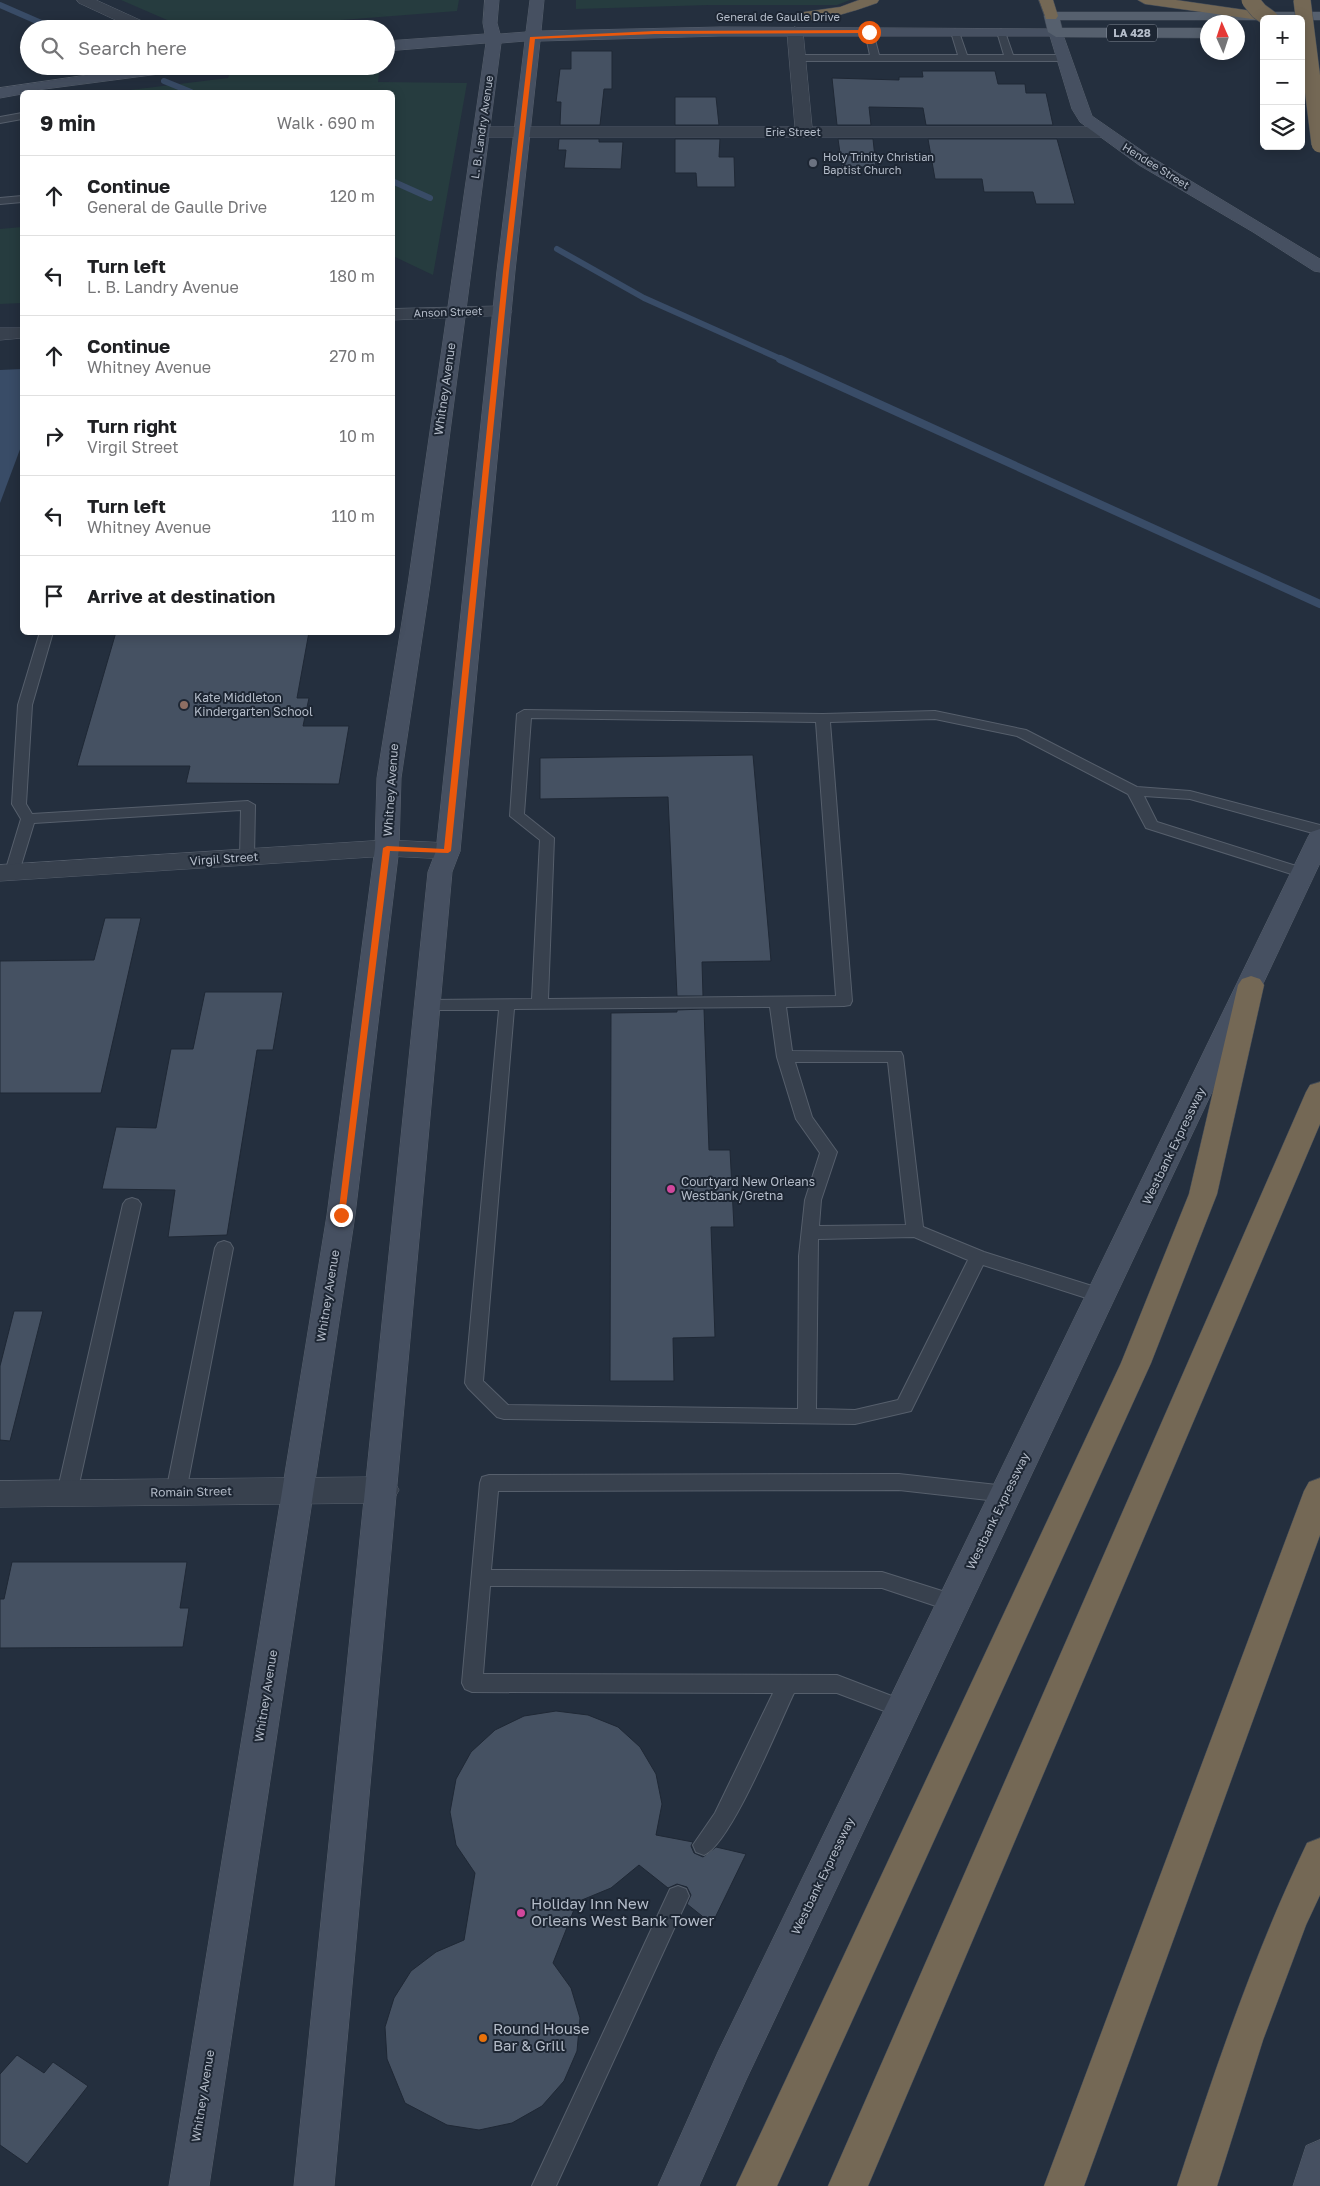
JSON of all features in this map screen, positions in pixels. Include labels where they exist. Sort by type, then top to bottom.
[{"type":"highway","points":[[802,16],[843,11],[872,0]]},
{"type":"highway","points":[[1046,0],[1051,16]]},
{"type":"highway","points":[[1145,0],[1260,16]]},
{"type":"highway","points":[[1250,0],[1262,15]]},
{"type":"highway","points":[[1302,0],[1320,144]]},
{"type":"highway","points":[[1305,42],[1320,48]]},
{"type":"highway","points":[[756,2186],[1136,1363],[1203,1194],[1251,985]]},
{"type":"highway","points":[[848,2186],[1161,1456],[1320,1092]]},
{"type":"highway","points":[[1064,2186],[1320,1491]]},
{"type":"highway","points":[[1197,2186],[1244,2040],[1289,1921],[1320,1855]]},
{"type":"main road","name":"LA 428","points":[[1051,16],[1260,17]]},
{"type":"main road","name":"Hendee Street","points":[[1051,16],[1056,32]]},
{"type":"main road","name":"LA 428","points":[[1305,16],[1320,16]]},
{"type":"main road","name":"General de Gaulle Drive","points":[[1056,32],[1200,33]]},
{"type":"main road","points":[[1305,33],[1320,33]]},
{"type":"street","points":[[84,0],[128,20]]},
{"type":"street","name":"L. B. Landry Avenue","points":[[464,254],[481,132],[492,30],[492,0]]},
{"type":"street","points":[[314,2186],[440,872],[448,851],[506,271],[537,0]]},
{"type":"street","name":"General de Gaulle Drive","points":[[395,45],[492,30],[512,22],[872,16]]},
{"type":"street","name":"LA 428","points":[[1031,16],[1051,16]]},
{"type":"street","name":"General de Gaulle Drive","points":[[474,24],[492,30],[533,37],[655,32],[1056,32]]},
{"type":"street","points":[[395,30],[450,26]]},
{"type":"street","points":[[795,32],[804,132]]},
{"type":"street","name":"Hendee Street","points":[[1056,32],[1080,109],[1086,119],[1145,162],[1259,228],[1320,267]]},
{"type":"street","points":[[0,93],[118,75]]},
{"type":"street","name":"Erie Street","points":[[481,132],[1104,132]]},
{"type":"street","name":"Whitney Avenue","points":[[189,2186],[341,1215],[387,848],[389,778],[464,254]]},
{"type":"street","name":"Anson Street","points":[[395,315],[502,311]]},
{"type":"street","points":[[0,334],[20,333]]},
{"type":"street","name":"Westbank Expressway","points":[[678,2186],[736,2057],[1251,985],[1312,878],[1320,837]]},
{"type":"street","name":"Virgil Street","points":[[6,873],[387,848],[448,851]]},
{"type":"street","name":"Romain Street","points":[[0,1494],[382,1490]]},
{"type":"lane","points":[[869,32],[874,58]]},
{"type":"lane","points":[[955,32],[963,58]]},
{"type":"lane","points":[[1002,32],[1009,58]]},
{"type":"lane","points":[[797,58],[1064,58]]},
{"type":"lane","points":[[1,117],[20,116]]},
{"type":"lane","points":[[0,201],[20,200]]},
{"type":"lane","points":[[28,819],[19,804],[25,705],[46,635]]},
{"type":"lane","points":[[540,1005],[547,838],[517,816],[524,714],[823,718],[935,715],[1021,733],[1134,791],[1190,795],[1320,830]]},
{"type":"lane","points":[[428,1005],[844,1001],[823,718]]},
{"type":"lane","points":[[1134,791],[1151,825],[1312,878]]},
{"type":"lane","points":[[28,819],[248,805],[247,857]]},
{"type":"lane","points":[[6,873],[28,819]]},
{"type":"lane","points":[[777,1002],[785,1058],[804,1119],[830,1152],[813,1200],[810,1233],[808,1256],[807,1416]]},
{"type":"lane","points":[[507,1005],[474,1383],[504,1412],[855,1417],[904,1406],[978,1257]]},
{"type":"lane","points":[[785,1058],[895,1056],[915,1231]]},
{"type":"lane","points":[[67,1493],[132,1204]]},
{"type":"lane","points":[[810,1233],[915,1231],[978,1257],[1102,1296]]},
{"type":"lane","points":[[176,1492],[224,1248]]},
{"type":"lane","points":[[903,1709],[837,1684],[472,1683],[489,1483],[900,1482],[1006,1494]]},
{"type":"lane","points":[[481,1578],[882,1580],[954,1603]]},
{"type":"lane","points":[[704,1844],[723,1820],[788,1683]]},
{"type":"lane","points":[[544,2186],[678,1896]]},
{"type":"green space","points":[[121,0],[459,0],[457,11],[341,20],[167,20]]},
{"type":"green space","points":[[576,0],[850,0],[837,5],[709,5],[576,9]]},
{"type":"green space","points":[[229,75],[379,75],[378,82],[467,83],[433,275],[395,257],[395,90],[130,90],[228,78]]},
{"type":"green space","points":[[20,227],[20,303],[0,304],[0,229]]},
{"type":"water","points":[[20,369],[20,449],[0,503],[0,370]]},
{"type":"building","points":[[571,51],[612,51],[612,89],[604,89],[600,125],[560,125],[561,102],[556,102],[560,69],[571,69]]},
{"type":"building","points":[[922,71],[995,71],[998,84],[1025,84],[1026,93],[1046,93],[1053,125],[926,125],[923,108],[869,107],[871,125],[837,125],[832,78],[899,80],[899,77],[923,77]]},
{"type":"building","points":[[675,97],[716,97],[719,125],[675,125]]},
{"type":"building","points":[[559,139],[599,139],[599,142],[623,142],[621,169],[564,168],[566,150],[558,150]]},
{"type":"building","points":[[675,139],[720,139],[719,157],[734,157],[735,187],[697,187],[696,173],[675,173]]},
{"type":"building","points":[[838,139],[873,139],[876,167],[842,167]]},
{"type":"building","points":[[928,139],[1057,139],[1075,204],[1036,204],[1033,192],[984,192],[982,179],[935,179]]},
{"type":"building","points":[[115,635],[308,635],[297,698],[309,698],[303,726],[349,726],[339,784],[186,783],[190,766],[77,766]]},
{"type":"building","points":[[753,755],[771,961],[702,962],[703,996],[677,996],[668,797],[540,799],[540,758]]},
{"type":"building","points":[[105,918],[141,918],[101,1093],[0,1093],[0,961],[94,960]]},
{"type":"building","points":[[205,992],[283,992],[273,1050],[257,1050],[227,1235],[168,1237],[175,1190],[102,1189],[116,1127],[156,1128],[171,1049],[193,1049]]},
{"type":"building","name":"Courtyard New Orleans Westbank/Gretna","points":[[704,1009],[709,1150],[730,1150],[734,1227],[711,1227],[715,1337],[673,1338],[674,1381],[610,1381],[611,1013],[677,1012],[677,1010]]},
{"type":"building","points":[[14,1311],[43,1311],[10,1441],[0,1440],[0,1366]]},
{"type":"building","points":[[12,1562],[187,1562],[180,1608],[189,1608],[183,1647],[0,1648],[0,1599],[4,1599]]},
{"type":"building","name":"Holiday Inn New Orleans West Bank Tower","points":[[556,1711],[588,1715],[618,1727],[640,1747],[656,1774],[662,1804],[656,1835],[693,1842],[691,1846],[694,1853],[703,1857],[716,1847],[746,1854],[712,1924],[687,1904],[691,1895],[687,1887],[677,1884],[668,1888],[639,1865],[611,1888],[577,1902],[553,1963],[571,1988],[580,2018],[577,2051],[564,2081],[542,2106],[512,2123],[479,2130],[447,2125],[405,2103],[387,2059],[385,2027],[394,1998],[411,1971],[436,1952],[464,1940],[475,1873],[456,1845],[450,1812],[456,1779],[471,1752],[495,1730],[524,1716]]},
{"type":"building","points":[[17,2055],[44,2073],[53,2062],[88,2086],[27,2164],[0,2145],[0,2074]]},
{"type":"waterway","points":[[0,5],[34,20]]},
{"type":"waterway","points":[[164,81],[186,90]]},
{"type":"waterway","points":[[395,182],[430,198]]},
{"type":"waterway","points":[[557,249],[644,298],[783,360]]},
{"type":"waterway","points":[[780,359],[1320,604]]},
{"type":"place","name":"Holy Trinity Christian Baptist Church","points":[[813,163]]},
{"type":"place","name":"Kate Middleton Kindergarten School","points":[[184,705]]},
{"type":"place","name":"Courtyard New Orleans Westbank/Gretna","points":[[671,1189]]},
{"type":"place","name":"Holiday Inn New Orleans West Bank Tower","points":[[521,1913]]},
{"type":"place","name":"Round House Bar & Grill","points":[[483,2038]]},
{"type":"route","points":[[341,1215],[387,848],[448,851],[503,320],[502,311],[506,271],[533,37],[655,32],[869,32]]}]
